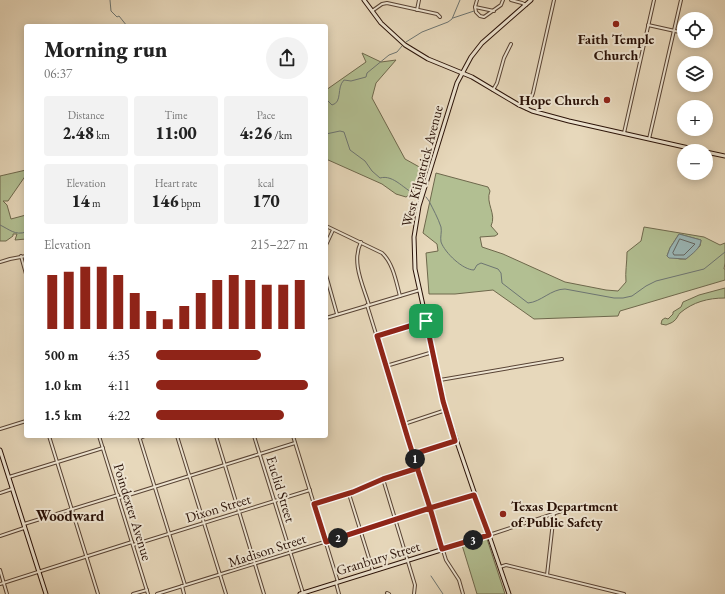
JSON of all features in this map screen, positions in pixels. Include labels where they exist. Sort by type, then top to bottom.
[{"type":"main road","points":[[364,0],[388,31],[405,45],[428,59],[462,72],[527,109],[554,117],[677,145]]},
{"type":"main road","name":"West Kilpatrick Avenue","points":[[509,594],[455,441],[446,410],[438,380],[415,269],[414,246],[417,217],[452,95],[462,72],[471,57],[482,44],[531,0]]},
{"type":"main road","points":[[713,153],[725,156]]},
{"type":"main road","points":[[0,450],[46,594]]},
{"type":"main road","name":"Granbury Street","points":[[301,594],[309,593],[373,571],[489,535]]},
{"type":"street","points":[[417,10],[419,0]]},
{"type":"street","points":[[477,0],[475,7],[476,12],[482,17],[486,17],[494,11],[503,0]]},
{"type":"street","points":[[511,0],[526,5]]},
{"type":"street","points":[[527,109],[533,93],[553,0]]},
{"type":"street","points":[[624,133],[654,0]]},
{"type":"street","points":[[649,139],[681,0]]},
{"type":"street","points":[[372,12],[384,3],[437,14],[440,17]]},
{"type":"street","points":[[475,7],[494,11]]},
{"type":"street","points":[[648,25],[677,32]]},
{"type":"street","points":[[493,90],[498,83],[504,58],[511,44]]},
{"type":"street","points":[[328,227],[379,250],[388,259],[392,267],[400,296]]},
{"type":"street","points":[[328,241],[333,230]]},
{"type":"street","points":[[361,242],[358,249],[356,262],[368,305],[442,549],[447,562],[459,580],[463,594]]},
{"type":"street","points":[[0,262],[22,256],[24,265]]},
{"type":"street","points":[[328,282],[337,314]]},
{"type":"street","points":[[328,317],[420,290]]},
{"type":"street","points":[[377,336],[426,321]]},
{"type":"street","points":[[386,366],[433,352]]},
{"type":"street","points":[[438,380],[562,359]]},
{"type":"street","points":[[404,424],[446,410]]},
{"type":"street","points":[[0,429],[24,422]]},
{"type":"street","points":[[50,438],[98,594]]},
{"type":"street","name":"Poindexter Avenue","points":[[100,438],[148,594]]},
{"type":"street","points":[[139,438],[185,585]]},
{"type":"street","points":[[178,438],[226,594]]},
{"type":"street","points":[[217,438],[264,594]]},
{"type":"street","name":"Euclid Street","points":[[255,438],[290,552],[301,594]]},
{"type":"street","points":[[294,438],[326,542],[339,594]]},
{"type":"street","points":[[414,454],[455,441]]},
{"type":"street","points":[[0,536],[72,509],[154,487],[295,443]]},
{"type":"street","points":[[9,477],[103,448]]},
{"type":"street","points":[[314,504],[349,494],[383,479],[418,468]]},
{"type":"street","points":[[383,479],[415,585],[414,594]]},
{"type":"street","points":[[0,492],[13,489]]},
{"type":"street","name":"Dixon Street","points":[[0,584],[310,490]]},
{"type":"street","points":[[349,494],[373,571]]},
{"type":"street","name":"Madison Street","points":[[157,594],[474,495]]},
{"type":"street","name":"Granbury Street","points":[[489,535],[577,506]]},
{"type":"street","points":[[547,575],[554,513]]},
{"type":"street","points":[[500,567],[506,565],[624,594]]},
{"type":"street","points":[[0,570],[7,594]]},
{"type":"street","points":[[182,586],[184,594]]},
{"type":"street","points":[[133,594],[147,590]]},
{"type":"green space","points":[[362,53],[381,62],[396,60],[376,83],[372,98],[405,159],[423,169],[415,191],[406,197],[396,194],[382,184],[328,160],[328,89],[366,62]]},
{"type":"green space","points":[[24,170],[24,178],[8,201],[3,201],[7,205],[11,219],[24,216],[24,239],[15,240],[17,234],[13,234],[13,236],[6,241],[0,241],[0,176]]},
{"type":"green space","points":[[436,173],[488,187],[490,191],[489,200],[493,217],[491,226],[498,234],[495,236],[480,237],[482,247],[503,254],[565,282],[618,291],[626,282],[627,252],[641,241],[644,227],[704,237],[720,245],[725,243],[725,280],[620,311],[618,316],[534,319],[493,290],[455,294],[429,294],[426,253],[438,251],[437,244],[423,233]],"holes":[[[679,234],[701,240],[700,246],[686,259],[667,256]]]},
{"type":"green space","points":[[725,288],[725,298],[695,303],[680,313],[672,322],[666,325],[661,324],[662,320],[665,318],[668,319],[673,312],[681,307],[683,302],[699,295]]},
{"type":"green space","points":[[487,539],[505,594],[477,594],[462,545]]},
{"type":"water","points":[[679,234],[701,240],[700,246],[686,259],[669,258],[667,256],[670,248]]},
{"type":"waterway","points":[[110,0],[111,11],[117,17],[119,16],[125,24]]},
{"type":"waterway","points":[[406,42],[422,32],[452,19],[460,0]]},
{"type":"waterway","points":[[453,18],[474,11]]},
{"type":"waterway","points":[[328,101],[332,105],[337,101],[339,98],[340,87],[344,80],[351,81],[366,77],[367,73],[389,55],[397,52],[402,46]]},
{"type":"waterway","points":[[328,134],[340,131],[344,132],[350,150],[365,161],[372,171],[380,178],[390,178],[417,195]]},
{"type":"waterway","points":[[426,197],[434,210],[441,227],[441,242],[450,256],[460,264],[470,269],[474,270],[477,265],[481,263],[498,269],[501,273],[502,283],[528,303],[555,291],[565,289],[614,298],[632,296],[656,281],[704,269],[725,252]]},
{"type":"waterway","points":[[0,225],[15,233],[24,232]]},
{"type":"waterway","points":[[431,576],[443,594]]},
{"type":"place","name":"Faith Temple Church","points":[[616,24]]},
{"type":"place","name":"Hope Church","points":[[607,100]]},
{"type":"place","name":"Texas Department of Public Safety","points":[[503,514]]},
{"type":"district","name":"Woodward","points":[[70,515]]},
{"type":"route","points":[[426,321],[377,336],[408,439],[414,454],[430,508],[474,495],[489,535],[442,549],[430,508],[326,542],[314,504],[362,489],[379,480],[418,468],[414,454],[455,441],[443,401],[426,321]]}]
